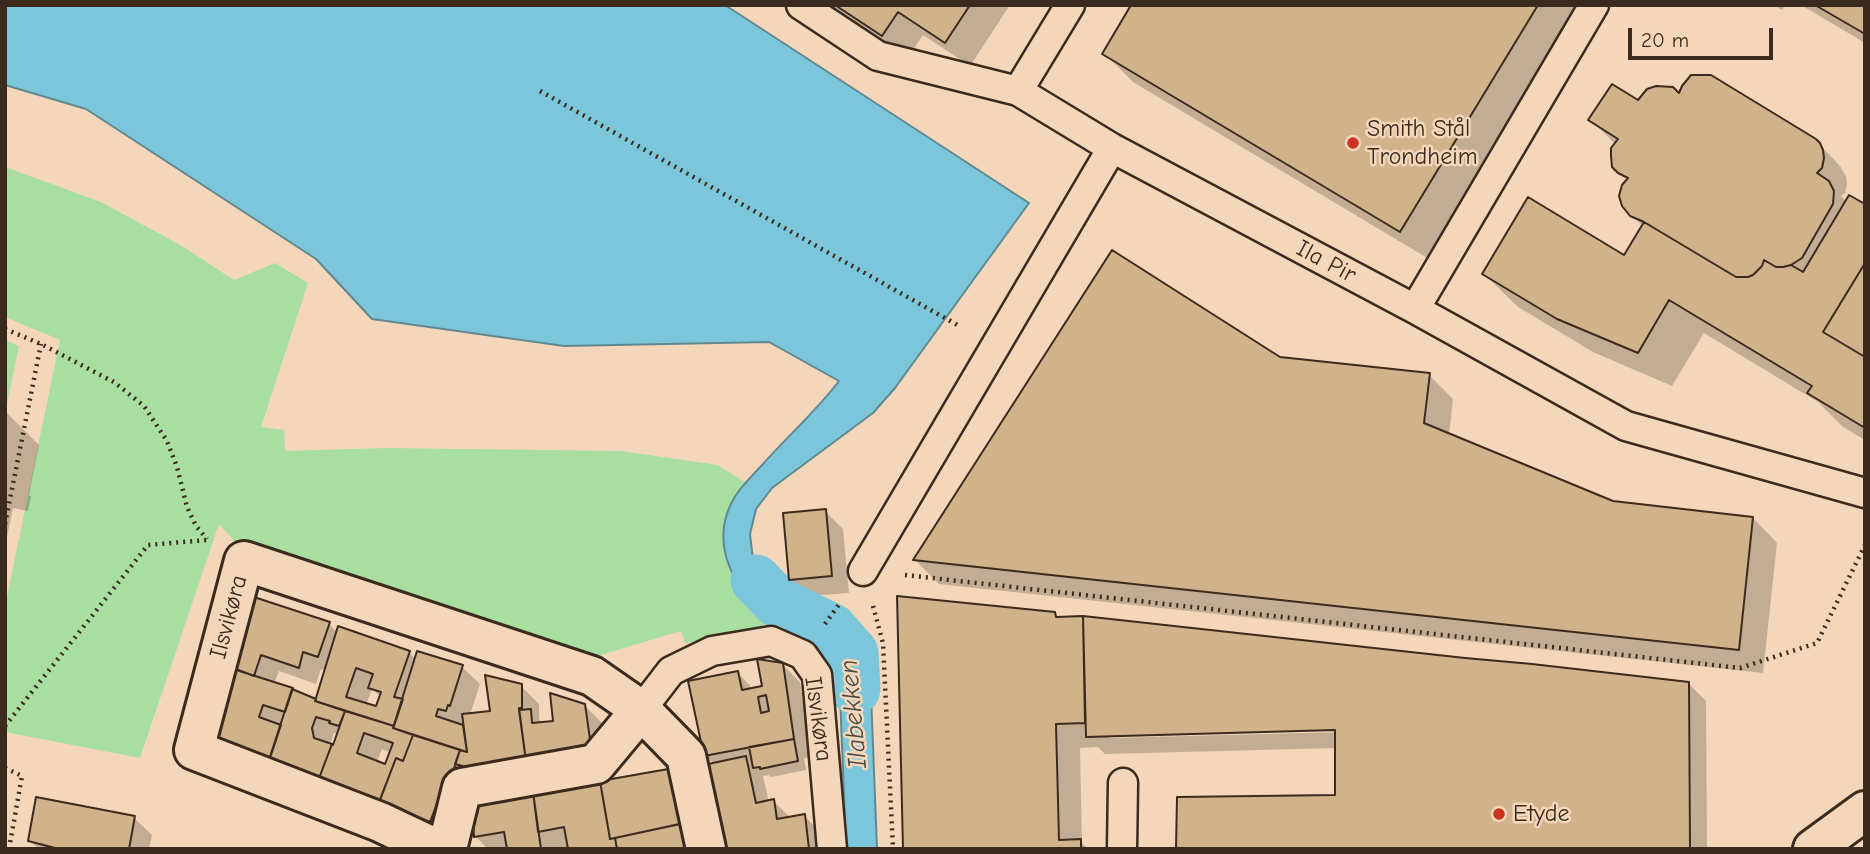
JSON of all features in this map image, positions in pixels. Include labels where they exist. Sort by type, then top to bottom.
[{"type":"main road","name":"Ilsvikøra","points":[[437,849],[380,822],[194,750],[244,561],[592,676],[640,710],[686,756],[706,849]]},
{"type":"main road","name":"Ilsvikøra","points":[[447,849],[462,788],[596,764],[640,710]]},
{"type":"main road","points":[[1813,849],[1865,811]]},
{"type":"lane","name":"Ila Pir","points":[[801,5],[878,56],[1018,91],[1112,148],[1626,425],[1865,493]]},
{"type":"lane","points":[[1018,91],[1070,5]]},
{"type":"lane","points":[[1415,309],[1594,5]]},
{"type":"lane","points":[[863,571],[1112,148]]},
{"type":"lane","name":"Ilsvikøra","points":[[640,710],[671,671],[712,651],[771,641],[803,655],[817,675],[832,849]]},
{"type":"lane","points":[[1122,849],[1123,783]]},
{"type":"path","points":[[540,91],[956,324]]},
{"type":"path","points":[[5,328],[114,382],[144,406],[167,441],[187,507],[196,526],[208,540],[148,545],[5,726]]},
{"type":"path","points":[[5,524],[41,344]]},
{"type":"path","points":[[892,849],[883,643],[863,571],[1740,668],[1817,643],[1865,545]]},
{"type":"path","points":[[5,768],[22,776],[9,849]]},
{"type":"green space","points":[[5,167],[101,202],[182,246],[234,280],[275,263],[308,283],[261,427],[284,430],[285,451],[387,448],[621,451],[718,465],[746,483],[730,505],[732,576],[768,613],[761,630],[685,643],[681,631],[587,659],[240,547],[219,524],[140,758],[5,732],[5,606],[60,340],[5,317]]},
{"type":"green space","points":[[5,340],[19,346],[6,409],[5,409]]},
{"type":"water","points":[[5,5],[725,5],[1029,203],[895,388],[873,413],[772,488],[756,509],[750,534],[753,559],[765,580],[784,593],[819,608],[806,630],[771,616],[744,592],[729,566],[723,536],[730,506],[741,489],[839,381],[769,342],[564,346],[372,319],[316,259],[86,109],[5,85]]},
{"type":"water","points":[[838,618],[856,629],[870,668],[877,849],[846,849],[839,669],[833,654],[823,642]]},
{"type":"building","points":[[835,5],[970,5],[945,43],[898,12],[882,36]]},
{"type":"building","name":"Smith Stål Trondheim","points":[[1131,5],[1538,5],[1400,232],[1102,54]]},
{"type":"building","points":[[1815,5],[1865,5],[1865,34]]},
{"type":"building","points":[[1691,75],[1711,75],[1820,143],[1824,158],[1822,168],[1817,173],[1829,181],[1834,191],[1833,204],[1802,258],[1791,265],[1776,267],[1764,260],[1753,275],[1736,277],[1630,216],[1622,206],[1619,196],[1622,185],[1628,178],[1612,167],[1611,156],[1611,148],[1618,139],[1588,120],[1612,84],[1638,100],[1647,89],[1656,86],[1673,87],[1679,93]]},
{"type":"building","points":[[1849,195],[1865,204],[1865,263],[1823,332],[1865,357],[1865,428],[1807,393],[1812,386],[1669,300],[1638,353],[1557,319],[1482,274],[1528,197],[1624,255],[1644,222],[1736,277],[1753,275],[1764,260],[1776,267],[1791,265],[1803,272]]},
{"type":"building","points":[[1112,250],[1280,357],[1430,373],[1424,423],[1613,501],[1753,517],[1739,650],[913,560]]},
{"type":"building","points":[[1865,263],[1865,357],[1823,332]]},
{"type":"building","points":[[826,509],[832,576],[789,580],[783,513]]},
{"type":"building","points":[[897,596],[1055,612],[1056,617],[1083,616],[1085,723],[1056,724],[1059,840],[1081,839],[1081,849],[903,849]]},
{"type":"building","points":[[254,597],[330,622],[318,657],[303,652],[299,668],[261,655],[254,676],[233,668]]},
{"type":"building","points":[[1083,616],[1689,682],[1690,849],[1176,849],[1177,797],[1335,795],[1335,730],[1086,737]]},
{"type":"building","points":[[338,626],[410,651],[394,697],[403,699],[394,726],[315,701]],"holes":[[[356,668],[373,674],[368,688],[381,692],[376,706],[346,697]]]},
{"type":"building","points":[[417,651],[463,665],[450,706],[448,705],[446,711],[438,709],[436,716],[463,725],[467,752],[393,728]]},
{"type":"building","points":[[757,659],[783,663],[794,739],[704,756],[688,681],[738,671],[742,690],[762,686]],"holes":[[[766,695],[769,711],[761,713],[758,697]]]},
{"type":"building","points":[[230,668],[293,688],[285,712],[263,705],[259,717],[281,725],[268,764],[205,743]]},
{"type":"building","points":[[485,675],[522,684],[522,708],[519,708],[526,761],[470,768],[455,764],[460,750],[467,752],[462,714],[490,711]]},
{"type":"building","points":[[292,689],[316,699],[315,701],[345,711],[339,726],[316,717],[312,728],[314,738],[332,744],[318,781],[268,763]]},
{"type":"building","points":[[550,693],[585,704],[592,753],[526,761],[519,710],[531,709],[532,723],[553,721]]},
{"type":"building","points":[[345,711],[394,726],[393,728],[413,735],[403,761],[396,758],[379,803],[318,781]],"holes":[[[364,733],[393,743],[385,764],[357,753]]]},
{"type":"building","points":[[413,735],[460,750],[446,793],[442,791],[430,822],[379,802],[396,758],[403,761]]},
{"type":"building","points":[[794,739],[798,761],[753,768],[749,747]]},
{"type":"building","points":[[746,756],[756,803],[774,799],[777,819],[805,814],[809,849],[724,849],[708,764]]},
{"type":"building","points":[[674,768],[685,823],[610,839],[600,781]]},
{"type":"building","points":[[600,781],[610,839],[615,838],[617,849],[568,849],[564,827],[538,832],[533,792]]},
{"type":"building","points":[[533,792],[541,849],[507,849],[504,832],[474,837],[472,802]]},
{"type":"building","points":[[36,797],[135,816],[129,849],[59,849],[28,841]]},
{"type":"building","points":[[684,823],[689,849],[617,849],[615,838]]},
{"type":"waterway","name":"Ilabekken","points":[[756,580],[777,602],[832,629],[853,653],[855,689]]},
{"type":"place","name":"Smith Stål Trondheim","points":[[1353,143]]},
{"type":"place","name":"Etyde","points":[[1499,814]]}]
